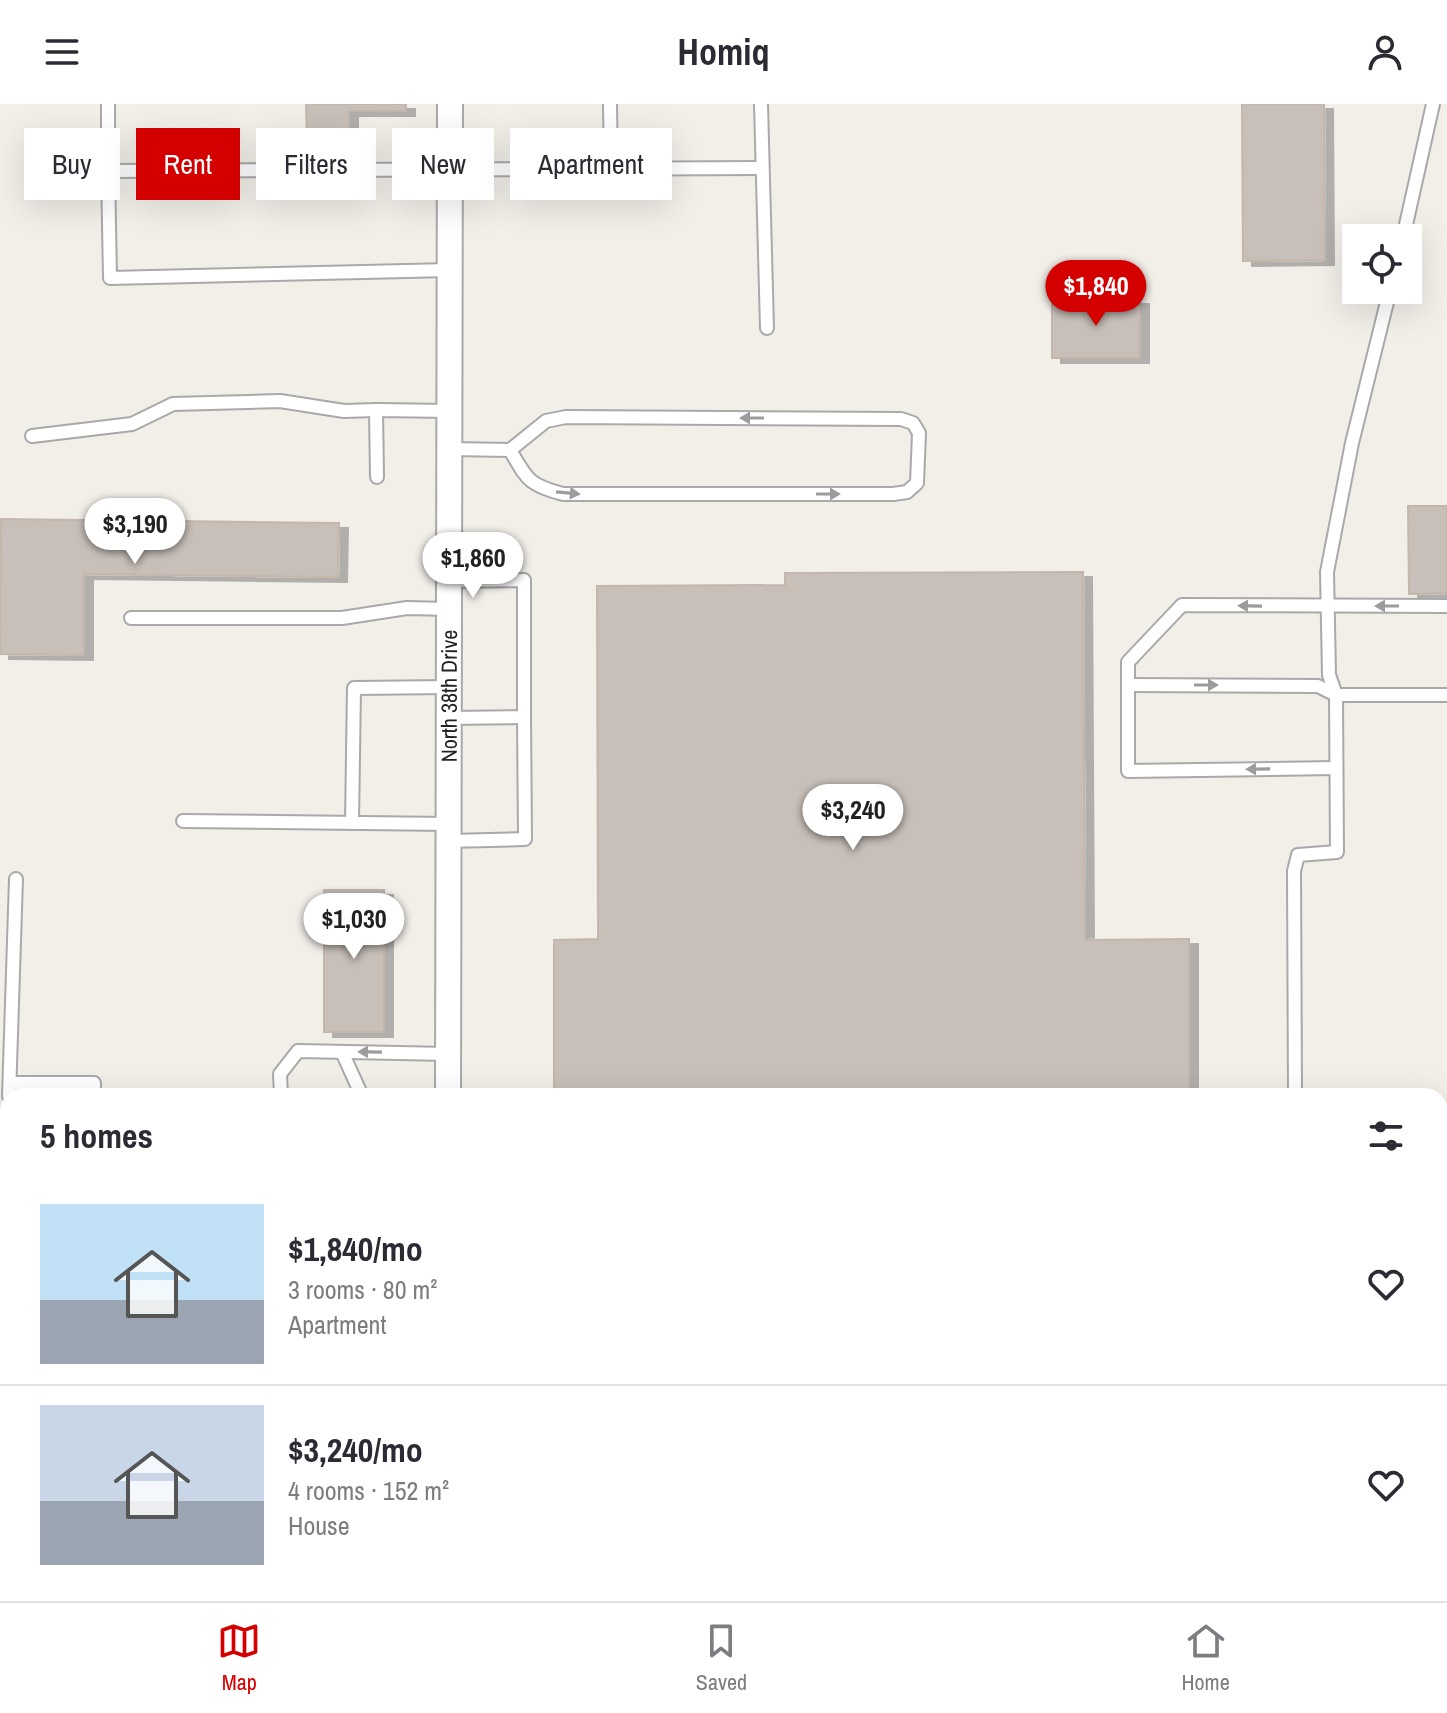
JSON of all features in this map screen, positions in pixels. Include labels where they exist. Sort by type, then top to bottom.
[{"type":"street","name":"North 38th Drive","points":[[450,104],[450,128]]},
{"type":"street","name":"North 38th Drive","points":[[448,1088],[450,200]]},
{"type":"lane","points":[[108,104],[108,128]]},
{"type":"lane","points":[[610,104],[610,128]]},
{"type":"lane","points":[[761,104],[767,328]]},
{"type":"lane","points":[[1406,224],[1433,104]]},
{"type":"lane","points":[[672,168],[761,168]]},
{"type":"lane","points":[[120,171],[392,169]]},
{"type":"lane","points":[[109,200],[110,278],[450,270]]},
{"type":"lane","points":[[1295,1088],[1294,871],[1298,855],[1337,852],[1336,695],[1329,675],[1327,572],[1352,443],[1387,304]]},
{"type":"lane","points":[[32,436],[132,424],[173,404],[280,401],[344,411],[450,411]]},
{"type":"lane","points":[[376,410],[377,477]]},
{"type":"lane","points":[[450,449],[510,450],[546,421],[566,417],[901,419],[913,423],[919,433],[917,483],[907,492],[893,494],[563,494],[527,480],[510,450]]},
{"type":"lane","points":[[183,821],[352,823],[525,839],[524,580],[449,581]]},
{"type":"lane","points":[[1336,768],[1128,771],[1128,662],[1182,605],[1447,606]]},
{"type":"lane","points":[[131,618],[342,618],[407,608],[449,609]]},
{"type":"lane","points":[[1128,685],[1318,686],[1336,695],[1447,695]]},
{"type":"lane","points":[[352,823],[354,688],[449,687]]},
{"type":"lane","points":[[449,718],[524,717]]},
{"type":"lane","points":[[10,1088],[16,879]]},
{"type":"lane","points":[[281,1088],[280,1074],[298,1051],[448,1054]]},
{"type":"lane","points":[[342,1052],[358,1088]]},
{"type":"lane","points":[[24,1088],[94,1083],[94,1088]]},
{"type":"building","points":[[306,104],[406,104],[406,111],[349,111],[349,128],[307,128]]},
{"type":"building","points":[[1242,104],[1324,104],[1325,260],[1243,261]]},
{"type":"building","points":[[1052,299],[1140,299],[1140,358],[1052,358]]},
{"type":"building","points":[[1408,506],[1447,506],[1447,593],[1409,594]]},
{"type":"building","points":[[1,519],[339,523],[338,577],[84,574],[84,655],[0,654]]},
{"type":"building","points":[[1083,572],[1085,940],[1189,939],[1189,1088],[554,1088],[554,940],[598,939],[597,586],[785,585],[785,573]]},
{"type":"building","points":[[324,890],[384,890],[384,1032],[324,1032]]}]
